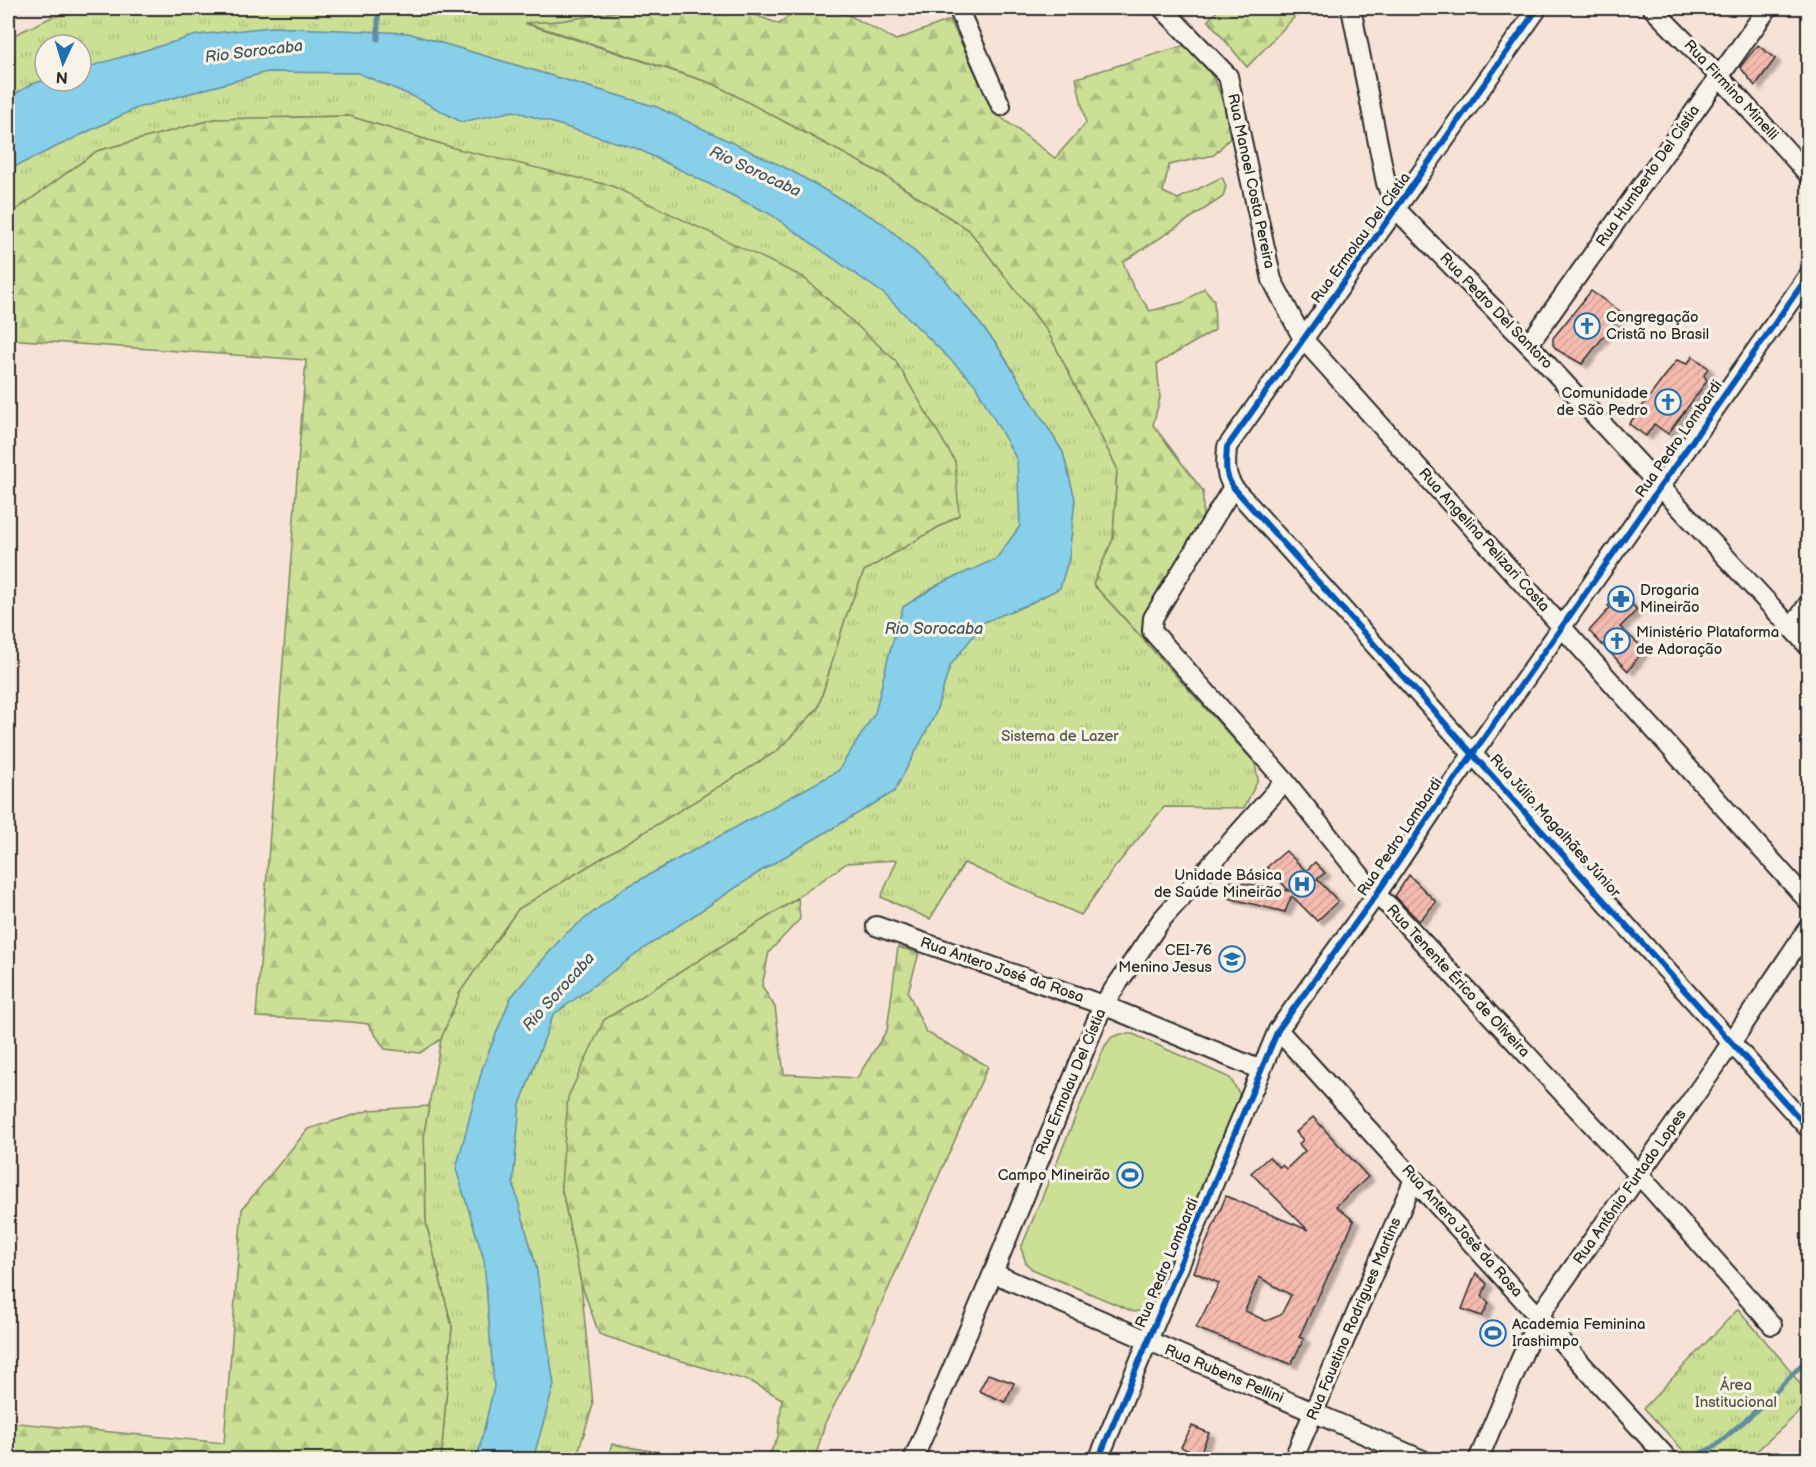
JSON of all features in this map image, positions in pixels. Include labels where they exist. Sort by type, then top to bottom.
[{"type":"street","points":[[958,8],[1001,106]]},
{"type":"street","name":"Rua Manoel Costa Pereira","points":[[1162,8],[1228,76],[1272,280],[1304,339]]},
{"type":"street","name":"Rua Pedro Del Santoro","points":[[1350,8],[1386,183],[1396,209],[1529,344],[1809,646]]},
{"type":"street","name":"Rua Ermolau Del Cístia","points":[[1233,487],[1227,478],[1227,447],[1538,8]]},
{"type":"street","name":"Rua Firmino Minelli","points":[[1652,8],[1719,76],[1809,174]]},
{"type":"street","name":"Rua Humberto Del Cístia","points":[[1529,344],[1768,8]]},
{"type":"street","name":"Rua Pedro Lombardi","points":[[1098,1460],[1278,1030],[1376,895],[1473,753],[1809,276]]},
{"type":"street","name":"Rua Angelina Pelizari Costa","points":[[1304,339],[1809,901]]},
{"type":"street","name":"Rua Tenente Érico de Oliveira","points":[[1233,487],[1153,618],[1152,631],[1286,781],[1376,895],[1389,906],[1650,1188],[1772,1325]]},
{"type":"street","name":"Rua Júlio Magalhães Júnior","points":[[1233,487],[1809,1128]]},
{"type":"street","points":[[1792,628],[1809,604]]},
{"type":"street","name":"Rua Ermolau Del Cístia","points":[[913,1460],[1103,1005],[1162,920],[1286,781]]},
{"type":"street","name":"Rua Antero José da Rosa","points":[[876,926],[1103,1005],[1261,1070]]},
{"type":"street","name":"Rua Antônio Furtado Lopes","points":[[1478,1460],[1539,1316],[1809,928]]},
{"type":"street","name":"Rua Antero José da Rosa","points":[[1278,1030],[1669,1460]]},
{"type":"street","name":"Rua Faustino Rodrigues Martins","points":[[1293,1460],[1414,1179]]},
{"type":"street","name":"Rua Rubens Pellini","points":[[993,1273],[1423,1460]]},
{"type":"green space","name":"Sistema de Lazer","points":[[98,8],[640,8],[527,24],[714,84],[884,175],[969,230],[1048,332],[1117,468],[1113,539],[1093,584],[1255,763],[1258,780],[1244,808],[1164,807],[1115,867],[1081,915],[964,863],[930,919],[881,897],[897,860],[847,863],[791,902],[605,1020],[561,1185],[581,1283],[593,1405],[576,1459],[441,1459],[452,1327],[426,1223],[424,1132],[441,1039],[460,992],[518,909],[777,751],[818,708],[846,616],[864,571],[959,515],[454,148],[349,116],[215,119],[97,151],[8,216],[8,38],[52,17]]},
{"type":"green space","points":[[640,8],[737,8],[779,24],[798,8],[835,8],[896,40],[950,20],[994,112],[1055,158],[1086,123],[1076,78],[1189,44],[1216,82],[1226,112],[1230,138],[1214,155],[1169,165],[1163,192],[1178,199],[1222,177],[1226,186],[1223,197],[1123,262],[1133,287],[1150,311],[1184,302],[1204,288],[1214,300],[1215,330],[1157,364],[1160,398],[1153,425],[1203,491],[1203,524],[1148,619],[1146,642],[1093,584],[1113,539],[1117,468],[1048,332],[969,230],[884,175],[714,84],[525,23],[560,21]]},
{"type":"green space","points":[[1220,8],[1303,8],[1247,67],[1208,20]]},
{"type":"green space","points":[[349,116],[454,148],[612,186],[803,277],[895,360],[955,461],[959,515],[864,571],[846,616],[818,708],[777,751],[518,909],[460,992],[441,1039],[420,1053],[385,1049],[368,1024],[256,1017],[306,360],[8,339],[8,216],[97,151],[215,119]]},
{"type":"green space","points":[[798,898],[800,919],[769,952],[762,986],[775,1007],[784,1074],[857,1078],[887,1030],[898,947],[919,953],[908,992],[926,1032],[988,1066],[846,1383],[825,1423],[815,1459],[767,1459],[778,1437],[782,1399],[752,1382],[599,1334],[581,1283],[561,1185],[568,1097],[604,1020]]},
{"type":"green space","name":"Campo Mineirão","points":[[1133,1034],[1230,1078],[1239,1093],[1240,1102],[1152,1305],[1147,1309],[1134,1312],[1032,1269],[1026,1263],[1021,1248],[1105,1046],[1112,1037]]},
{"type":"green space","points":[[429,1106],[424,1132],[426,1223],[452,1327],[441,1459],[8,1459],[8,1422],[224,1443],[242,1209],[308,1129],[370,1110]]},
{"type":"green space","name":"Área Institucional","points":[[1738,1309],[1786,1365],[1808,1395],[1808,1404],[1748,1459],[1691,1459],[1644,1408]]},
{"type":"green space","points":[[612,1444],[657,1452],[672,1459],[607,1459]]},
{"type":"water","name":"Rio Sorocaba","points":[[271,27],[408,33],[657,107],[790,170],[884,224],[944,278],[997,345],[1063,452],[1075,499],[1069,558],[1060,588],[1027,605],[984,622],[950,666],[935,715],[894,792],[764,869],[649,945],[553,1015],[520,1105],[513,1183],[536,1266],[554,1385],[533,1459],[477,1459],[494,1387],[484,1260],[456,1169],[483,1066],[511,997],[564,935],[623,889],[838,771],[875,713],[903,607],[939,584],[996,559],[1020,526],[1017,460],[974,383],[884,294],[770,214],[638,149],[514,111],[461,122],[419,99],[358,73],[267,72],[137,108],[8,170],[8,98],[33,84],[33,93],[93,93],[93,65],[197,35]]},
{"type":"building","points":[[1758,45],[1775,59],[1755,86],[1740,67]]},
{"type":"building","name":"Congregação Cristã no Brasil","points":[[1591,291],[1622,313],[1582,364],[1557,350],[1553,345],[1553,338]]},
{"type":"building","name":"Comunidade de São Pedro","points":[[1693,356],[1708,368],[1704,375],[1707,381],[1668,434],[1654,424],[1646,436],[1629,424],[1677,360],[1687,364]]},
{"type":"building","name":"Ministério Plataforma de Adoração","points":[[1621,592],[1637,610],[1620,627],[1644,649],[1628,671],[1589,631]]},
{"type":"building","name":"Unidade Básica de Saúde Mineirão","points":[[1286,851],[1306,871],[1315,862],[1325,873],[1317,879],[1338,901],[1317,921],[1293,897],[1285,912],[1228,898],[1231,881],[1289,891],[1267,867]]},
{"type":"building","points":[[1409,875],[1436,902],[1419,921],[1395,896]]},
{"type":"building","points":[[1313,1117],[1368,1177],[1336,1206],[1354,1221],[1299,1337],[1304,1339],[1291,1364],[1196,1328],[1219,1283],[1194,1272],[1226,1196],[1308,1230],[1251,1173],[1269,1157],[1279,1167],[1282,1165],[1286,1169],[1305,1151],[1299,1144],[1303,1140],[1296,1132]],"holes":[[[1259,1277],[1291,1295],[1281,1315],[1266,1321],[1245,1311]]]},
{"type":"building","points":[[1476,1273],[1487,1284],[1482,1296],[1489,1303],[1482,1316],[1462,1309]]},
{"type":"building","points":[[988,1374],[1014,1383],[1005,1402],[979,1391]]},
{"type":"building","points":[[1192,1426],[1209,1433],[1199,1456],[1181,1447]]},
{"type":"waterway","points":[[378,8],[378,39]]},
{"type":"waterway","points":[[1699,1454],[1714,1447],[1764,1404],[1808,1358]]},
{"type":"cycle path","points":[[1538,8],[1227,447],[1227,473],[1233,487],[1808,1128]]},
{"type":"cycle path","points":[[1098,1460],[1278,1030],[1376,895],[1808,276]]},
{"type":"place","name":"Congregação Cristã no Brasil","points":[[1587,326]]},
{"type":"place","name":"Comunidade de São Pedro","points":[[1668,402]]},
{"type":"place","name":"Drogaria Mineirão","points":[[1621,599]]},
{"type":"place","name":"Ministério Plataforma de Adoração","points":[[1617,641]]},
{"type":"place","name":"Unidade Básica de Saúde Mineirão","points":[[1302,884]]},
{"type":"place","name":"CEI-76 Menino Jesus","points":[[1232,959]]},
{"type":"place","name":"Campo Mineirão","points":[[1130,1175]]},
{"type":"place","name":"Academia Feminina Irashimpo","points":[[1493,1333]]}]
